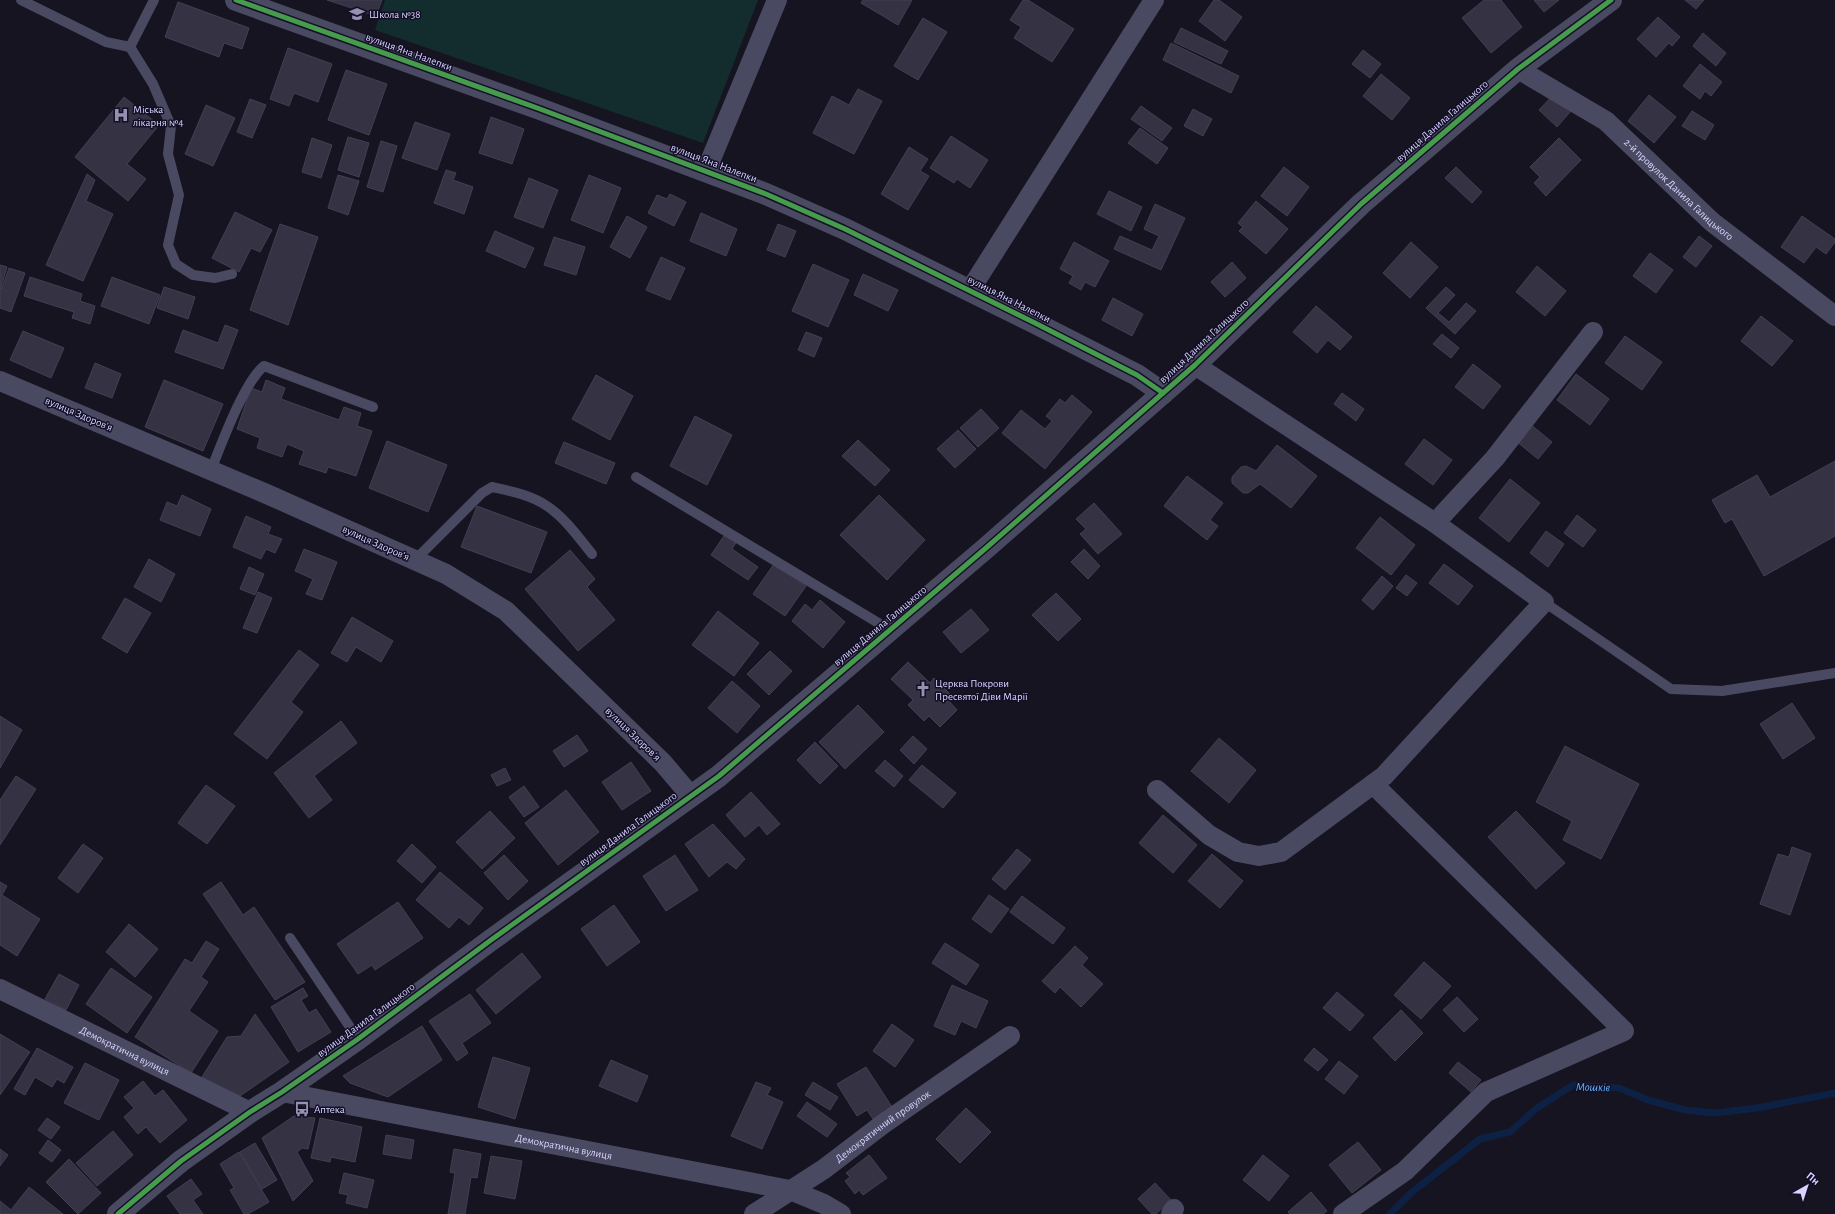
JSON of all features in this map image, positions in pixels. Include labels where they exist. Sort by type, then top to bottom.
[{"type":"street","name":"вулиця Яна Налепки","points":[[236,0],[540,109],[766,194],[845,229],[970,290],[1137,375],[1163,393]]},
{"type":"street","points":[[706,171],[777,0]]},
{"type":"street","points":[[970,290],[1154,0]]},
{"type":"street","name":"вулиця Данила Галицького","points":[[118,1214],[182,1162],[250,1112],[282,1092],[358,1039],[491,940],[719,776],[890,630],[1195,365],[1361,204],[1518,69],[1611,0]]},
{"type":"street","name":"2-й провулок Данила Галицького","points":[[1518,69],[1606,121],[1712,222],[1835,316]]},
{"type":"street","points":[[1435,523],[1495,458],[1593,332]]},
{"type":"street","points":[[1157,790],[1209,835],[1238,852],[1259,856],[1281,852],[1390,770],[1544,602],[1435,523],[1195,365]]},
{"type":"street","name":"вулиця Здоровʼя","points":[[0,381],[211,470],[446,574],[506,611],[663,763],[691,796]]},
{"type":"street","points":[[1343,1214],[1405,1171],[1486,1092],[1624,1031],[1373,784]]},
{"type":"street","name":"Демократична вулиця","points":[[0,989],[250,1112]]},
{"type":"street","name":"Демократичний провулок","points":[[754,1214],[824,1169],[882,1124],[1010,1036]]},
{"type":"street","name":"Демократична вулиця","points":[[282,1092],[790,1190],[824,1204],[841,1214]]},
{"type":"lane","points":[[21,0],[106,42],[130,47],[153,84],[172,126],[168,154],[179,195],[168,246],[176,264],[193,275],[215,278],[232,274]]},
{"type":"lane","points":[[130,47],[154,0]]},
{"type":"lane","points":[[211,470],[246,390],[256,372],[264,366],[373,406]]},
{"type":"lane","points":[[636,477],[890,630]]},
{"type":"lane","points":[[415,560],[482,493],[492,487],[519,493],[547,506],[592,554]]},
{"type":"lane","points":[[1544,602],[1671,689],[1722,690],[1835,673]]},
{"type":"lane","points":[[290,938],[358,1039]]},
{"type":"green space","points":[[385,0],[758,0],[703,143],[375,30]]},
{"type":"building","points":[[327,0],[382,0],[376,16]]},
{"type":"building","points":[[863,0],[912,0],[898,25],[861,3]]},
{"type":"building","points":[[1023,0],[1028,0],[1074,29],[1052,62],[1014,38],[1021,27],[1010,20]]},
{"type":"building","points":[[1214,0],[1219,0],[1242,17],[1225,41],[1199,21]]},
{"type":"building","points":[[1484,0],[1501,0],[1522,27],[1491,53],[1462,18]]},
{"type":"building","points":[[1534,0],[1559,0],[1544,12]]},
{"type":"building","points":[[1685,0],[1704,0],[1696,9]]},
{"type":"building","points":[[178,2],[249,28],[242,49],[224,43],[219,57],[165,37]]},
{"type":"building","points":[[1658,17],[1680,37],[1672,46],[1669,43],[1656,57],[1637,39]]},
{"type":"building","points":[[923,18],[947,32],[918,80],[894,66]]},
{"type":"building","points":[[1181,28],[1228,51],[1221,64],[1174,42]]},
{"type":"building","points":[[1703,33],[1726,53],[1716,66],[1693,46]]},
{"type":"building","points":[[1171,43],[1239,76],[1231,93],[1163,60]]},
{"type":"building","points":[[288,48],[332,64],[318,102],[294,93],[289,106],[270,99]]},
{"type":"building","points":[[1363,50],[1381,64],[1370,78],[1352,64]]},
{"type":"building","points":[[1700,64],[1722,82],[1711,96],[1705,91],[1700,99],[1683,86]]},
{"type":"building","points":[[346,70],[387,84],[369,135],[328,120]]},
{"type":"building","points":[[1381,74],[1410,98],[1392,120],[1363,96]]},
{"type":"building","points":[[858,89],[882,101],[854,154],[813,133],[832,96],[849,105]]},
{"type":"building","points":[[1554,94],[1571,111],[1557,127],[1539,110]]},
{"type":"building","points":[[1649,95],[1676,117],[1654,143],[1628,121]]},
{"type":"building","points":[[124,97],[159,125],[127,164],[146,179],[128,201],[75,157]]},
{"type":"building","points":[[250,99],[266,105],[252,138],[237,132]]},
{"type":"building","points":[[206,105],[235,118],[213,166],[185,154]]},
{"type":"building","points":[[1141,106],[1172,128],[1162,141],[1131,119]]},
{"type":"building","points":[[1193,109],[1212,119],[1203,136],[1184,126]]},
{"type":"building","points":[[1692,111],[1714,125],[1705,140],[1682,126]]},
{"type":"building","points":[[491,117],[524,129],[512,164],[479,153]]},
{"type":"building","points":[[415,122],[450,134],[437,170],[402,158]]},
{"type":"building","points":[[1140,128],[1168,148],[1157,164],[1128,143]]},
{"type":"building","points":[[951,136],[988,160],[970,188],[957,179],[954,183],[930,168]]},
{"type":"building","points":[[348,137],[369,143],[359,177],[338,170]]},
{"type":"building","points":[[312,138],[332,145],[321,178],[302,172]]},
{"type":"building","points":[[1559,138],[1581,160],[1546,196],[1534,183],[1540,177],[1530,167]]},
{"type":"building","points":[[381,141],[397,146],[383,192],[367,187]]},
{"type":"building","points":[[909,147],[928,159],[920,171],[929,176],[908,210],[881,194]]},
{"type":"building","points":[[1284,167],[1309,187],[1287,216],[1261,196]]},
{"type":"building","points":[[1456,167],[1482,192],[1472,203],[1445,178]]},
{"type":"building","points":[[446,170],[456,173],[453,180],[473,187],[464,214],[434,203]]},
{"type":"building","points":[[87,174],[95,180],[86,201],[113,214],[83,281],[46,265]]},
{"type":"building","points":[[338,175],[359,181],[348,215],[328,208]]},
{"type":"building","points":[[589,175],[621,188],[603,233],[571,220]]},
{"type":"building","points":[[529,178],[558,190],[543,228],[514,217]]},
{"type":"building","points":[[1109,191],[1142,207],[1131,231],[1097,214]]},
{"type":"building","points":[[670,194],[686,202],[674,226],[648,213],[657,195],[667,199]]},
{"type":"building","points":[[1256,201],[1288,229],[1266,254],[1239,231],[1243,227],[1238,223]]},
{"type":"building","points":[[1155,204],[1185,218],[1161,270],[1114,249],[1120,236],[1152,250],[1159,236],[1144,229]]},
{"type":"building","points":[[235,212],[272,230],[260,252],[251,248],[239,272],[212,258]]},
{"type":"building","points":[[701,213],[737,229],[726,256],[690,241]]},
{"type":"building","points":[[627,216],[647,227],[630,258],[610,247]]},
{"type":"building","points":[[1802,216],[1835,239],[1835,242],[1826,254],[1816,247],[1804,263],[1781,247]]},
{"type":"building","points":[[280,224],[318,237],[288,325],[250,310]]},
{"type":"building","points":[[778,224],[796,231],[785,257],[767,250]]},
{"type":"building","points":[[495,231],[534,248],[525,268],[486,251]]},
{"type":"building","points":[[1699,236],[1712,246],[1696,267],[1683,257]]},
{"type":"building","points":[[554,237],[585,247],[576,275],[544,265]]},
{"type":"building","points":[[1074,242],[1109,261],[1095,287],[1085,282],[1081,290],[1069,283],[1073,276],[1060,269]]},
{"type":"building","points":[[1411,242],[1438,267],[1410,298],[1383,273]]},
{"type":"building","points":[[1650,253],[1673,270],[1656,293],[1633,276]]},
{"type":"building","points":[[661,257],[685,268],[670,300],[646,290]]},
{"type":"building","points":[[1232,262],[1246,278],[1225,297],[1211,282]]},
{"type":"building","points":[[813,264],[849,280],[828,327],[792,311]]},
{"type":"building","points":[[0,265],[7,267],[0,290]]},
{"type":"building","points":[[1537,266],[1566,291],[1545,316],[1516,292]]},
{"type":"building","points":[[9,268],[25,273],[11,312],[0,308],[0,293]]},
{"type":"building","points":[[863,274],[898,290],[888,311],[854,295]]},
{"type":"building","points":[[30,277],[82,294],[80,301],[95,306],[90,324],[72,318],[74,312],[24,296]]},
{"type":"building","points":[[112,277],[160,295],[149,324],[101,306]]},
{"type":"building","points":[[164,287],[195,297],[188,319],[157,308]]},
{"type":"building","points":[[1446,287],[1455,295],[1438,313],[1449,322],[1466,303],[1476,311],[1455,334],[1426,308]]},
{"type":"building","points":[[1113,298],[1143,314],[1132,336],[1102,320]]},
{"type":"building","points":[[1316,306],[1352,337],[1340,350],[1328,340],[1317,353],[1293,332]]},
{"type":"building","points":[[1761,316],[1793,341],[1772,366],[1741,341]]},
{"type":"building","points":[[225,325],[238,330],[223,369],[175,352],[183,330],[218,343]]},
{"type":"building","points":[[23,331],[64,348],[51,378],[10,360]]},
{"type":"building","points":[[806,332],[822,338],[814,357],[798,350]]},
{"type":"building","points":[[1442,334],[1459,348],[1451,358],[1433,344]]},
{"type":"building","points":[[1625,336],[1662,362],[1642,390],[1605,363]]},
{"type":"building","points":[[95,363],[121,374],[112,398],[85,388]]},
{"type":"building","points":[[1473,364],[1501,386],[1483,409],[1455,387]]},
{"type":"building","points":[[1576,374],[1609,399],[1590,425],[1557,400]]},
{"type":"building","points":[[596,375],[633,396],[610,440],[572,419]]},
{"type":"building","points":[[164,380],[223,404],[203,451],[145,427]]},
{"type":"building","points":[[266,380],[285,388],[281,399],[339,420],[344,407],[361,413],[357,426],[372,431],[356,476],[328,467],[326,473],[299,464],[304,451],[287,444],[282,457],[257,448],[260,438],[237,429],[251,388],[262,392]]},
{"type":"building","points":[[1342,393],[1364,409],[1356,421],[1334,404]]},
{"type":"building","points":[[1072,395],[1092,412],[1045,469],[1002,433],[1021,410],[1045,429],[1052,421],[1046,416],[1060,399],[1065,403]]},
{"type":"building","points":[[981,409],[999,428],[978,447],[960,428]]},
{"type":"building","points":[[695,416],[732,435],[707,485],[670,466]]},
{"type":"building","points":[[1530,424],[1552,442],[1538,459],[1516,441]]},
{"type":"building","points":[[958,430],[976,449],[955,468],[937,449]]},
{"type":"building","points":[[1424,439],[1452,460],[1433,485],[1405,464]]},
{"type":"building","points":[[858,440],[890,470],[875,486],[842,456]]},
{"type":"building","points":[[387,441],[447,465],[428,512],[369,488]]},
{"type":"building","points":[[564,442],[615,463],[606,484],[555,463]]},
{"type":"building","points":[[1277,445],[1317,476],[1291,508],[1260,484],[1248,493],[1243,493],[1232,483],[1232,477],[1241,467],[1246,466],[1256,471]]},
{"type":"building","points":[[1835,461],[1835,536],[1764,576],[1732,519],[1725,523],[1712,500],[1757,475],[1770,497]]},
{"type":"building","points":[[1187,476],[1223,503],[1210,520],[1218,526],[1207,540],[1164,506]]},
{"type":"building","points":[[1510,479],[1540,503],[1509,542],[1479,518]]},
{"type":"building","points":[[182,495],[211,509],[200,536],[160,520],[167,502],[177,506]]},
{"type":"building","points":[[879,495],[925,540],[887,580],[840,535]]},
{"type":"building","points":[[1094,503],[1122,534],[1098,554],[1080,534],[1086,529],[1076,519]]},
{"type":"building","points":[[477,506],[547,532],[531,573],[461,547]]},
{"type":"building","points":[[1577,515],[1596,530],[1583,547],[1564,533]]},
{"type":"building","points":[[246,516],[271,527],[268,534],[282,539],[275,553],[266,549],[261,559],[233,547]]},
{"type":"building","points":[[1380,517],[1415,545],[1391,575],[1356,548]]},
{"type":"building","points":[[1546,531],[1564,544],[1548,567],[1530,553]]},
{"type":"building","points":[[726,533],[737,541],[732,549],[758,567],[748,580],[711,555]]},
{"type":"building","points":[[304,549],[337,562],[322,600],[306,594],[313,579],[295,571]]},
{"type":"building","points":[[1084,549],[1100,566],[1088,579],[1071,562]]},
{"type":"building","points":[[570,550],[595,579],[587,587],[615,620],[578,651],[525,589]]},
{"type":"building","points":[[149,559],[175,574],[161,602],[134,587]]},
{"type":"building","points":[[774,564],[806,586],[785,616],[753,594]]},
{"type":"building","points":[[1444,564],[1473,586],[1458,605],[1429,583]]},
{"type":"building","points":[[249,567],[264,574],[255,595],[240,589]]},
{"type":"building","points":[[1406,575],[1417,583],[1407,596],[1396,588]]},
{"type":"building","points":[[1382,576],[1393,586],[1373,610],[1362,600]]},
{"type":"building","points":[[258,592],[272,598],[257,633],[243,628]]},
{"type":"building","points":[[1056,593],[1081,619],[1058,641],[1032,615]]},
{"type":"building","points":[[125,598],[151,613],[127,653],[102,638]]},
{"type":"building","points":[[820,600],[845,622],[823,648],[792,621],[805,604],[812,610]]},
{"type":"building","points":[[971,609],[989,630],[961,653],[943,632]]},
{"type":"building","points":[[718,611],[759,643],[734,676],[692,645]]},
{"type":"building","points":[[352,617],[393,641],[381,662],[356,647],[347,662],[331,653]]},
{"type":"building","points":[[299,650],[319,665],[291,702],[303,712],[267,759],[234,734]]},
{"type":"building","points":[[770,651],[792,671],[769,695],[747,674]]},
{"type":"building","name":"Церква Покрови Пресвятої Діви Марії","points":[[908,662],[930,683],[934,678],[951,695],[947,699],[957,710],[940,727],[929,716],[924,721],[908,705],[913,700],[891,679]]},
{"type":"building","points":[[732,681],[760,706],[737,733],[708,708]]},
{"type":"building","points":[[1792,703],[1815,738],[1783,759],[1760,724]]},
{"type":"building","points":[[858,705],[884,732],[845,769],[819,742]]},
{"type":"building","points":[[0,716],[22,730],[0,768]]},
{"type":"building","points":[[341,721],[357,743],[314,776],[332,800],[309,818],[274,773]]},
{"type":"building","points":[[577,735],[588,751],[564,767],[553,751]]},
{"type":"building","points":[[913,736],[927,749],[914,764],[900,750]]},
{"type":"building","points":[[1219,738],[1256,770],[1229,803],[1191,771]]},
{"type":"building","points":[[815,742],[838,766],[820,784],[797,760]]},
{"type":"building","points":[[1565,746],[1639,784],[1601,859],[1563,840],[1572,821],[1536,802]]},
{"type":"building","points":[[885,760],[903,776],[894,787],[875,771]]},
{"type":"building","points":[[631,762],[651,791],[622,810],[602,782]]},
{"type":"building","points":[[922,765],[956,793],[943,808],[909,780]]},
{"type":"building","points":[[505,768],[511,780],[497,786],[491,775]]},
{"type":"building","points":[[16,776],[36,789],[0,845],[0,800]]},
{"type":"building","points":[[206,785],[235,806],[207,844],[178,823]]},
{"type":"building","points":[[524,786],[539,807],[524,817],[509,797]]},
{"type":"building","points":[[566,790],[599,832],[558,865],[525,823]]},
{"type":"building","points":[[751,792],[780,824],[767,835],[759,825],[745,837],[726,815]]},
{"type":"building","points":[[490,811],[515,838],[482,869],[456,842]]},
{"type":"building","points":[[1516,811],[1565,863],[1536,889],[1488,837]]},
{"type":"building","points":[[1163,815],[1197,845],[1173,873],[1139,843]]},
{"type":"building","points":[[713,824],[745,859],[736,869],[727,862],[709,877],[685,844]]},
{"type":"building","points":[[83,844],[103,858],[78,893],[58,878]]},
{"type":"building","points":[[412,844],[436,867],[422,883],[397,861]]},
{"type":"building","points":[[1792,847],[1811,854],[1790,915],[1760,904],[1778,854],[1789,857]]},
{"type":"building","points":[[1017,849],[1031,860],[1005,890],[992,879]]},
{"type":"building","points":[[1212,854],[1243,881],[1220,908],[1188,881]]},
{"type":"building","points":[[504,855],[528,881],[508,900],[484,873]]},
{"type":"building","points":[[675,855],[698,890],[666,911],[643,876]]},
{"type":"building","points":[[440,872],[483,908],[469,925],[459,917],[449,928],[416,900]]},
{"type":"building","points":[[0,882],[7,886],[2,895],[40,919],[17,956],[0,945]]},
{"type":"building","points":[[221,882],[243,915],[254,907],[305,982],[275,1000],[203,894]]},
{"type":"building","points":[[989,895],[1009,909],[991,933],[972,919]]},
{"type":"building","points":[[1022,896],[1065,928],[1053,944],[1010,912]]},
{"type":"building","points":[[398,902],[423,938],[375,970],[372,965],[358,974],[337,944]]},
{"type":"building","points":[[614,905],[640,942],[607,966],[581,929]]},
{"type":"building","points":[[129,924],[158,949],[135,977],[106,952]]},
{"type":"building","points":[[206,941],[219,949],[201,977],[208,982],[189,1011],[218,1031],[191,1073],[135,1037],[185,959],[192,963]]},
{"type":"building","points":[[945,943],[979,965],[966,985],[932,963]]},
{"type":"building","points":[[1075,946],[1088,958],[1082,965],[1103,984],[1081,1007],[1060,987],[1055,993],[1042,981]]},
{"type":"building","points":[[522,953],[541,977],[496,1014],[476,990]]},
{"type":"building","points":[[1424,962],[1451,986],[1421,1019],[1394,995]]},
{"type":"building","points":[[111,968],[152,997],[127,1033],[86,1004]]},
{"type":"building","points":[[59,974],[79,985],[66,1010],[45,999]]},
{"type":"building","points":[[952,985],[988,1001],[976,1028],[961,1021],[955,1035],[934,1026]]},
{"type":"building","points":[[303,988],[308,996],[301,1000],[309,1013],[316,1009],[331,1032],[298,1052],[271,1007]]},
{"type":"building","points":[[1337,992],[1364,1015],[1350,1031],[1323,1008]]},
{"type":"building","points":[[470,994],[491,1023],[462,1043],[468,1053],[457,1061],[429,1021]]},
{"type":"building","points":[[1457,997],[1478,1019],[1464,1032],[1443,1010]]},
{"type":"building","points":[[1401,1010],[1423,1033],[1395,1061],[1373,1038]]},
{"type":"building","points":[[255,1014],[289,1062],[240,1096],[202,1077],[227,1037],[241,1036]]},
{"type":"building","points":[[892,1024],[914,1040],[895,1067],[873,1051]]},
{"type":"building","points":[[422,1026],[442,1060],[388,1097],[350,1083],[343,1076]]},
{"type":"building","points":[[0,1034],[30,1052],[0,1095]]},
{"type":"building","points":[[37,1048],[73,1067],[64,1083],[57,1079],[52,1087],[35,1077],[25,1095],[14,1089]]},
{"type":"building","points":[[1314,1048],[1328,1060],[1318,1071],[1304,1060]]},
{"type":"building","points":[[493,1057],[530,1068],[515,1119],[478,1107]]},
{"type":"building","points":[[611,1060],[648,1076],[637,1102],[599,1086]]},
{"type":"building","points":[[1339,1061],[1358,1076],[1344,1094],[1325,1079]]},
{"type":"building","points":[[1458,1062],[1481,1080],[1471,1092],[1449,1073]]},
{"type":"building","points":[[85,1063],[119,1080],[99,1120],[64,1103]]},
{"type":"building","points":[[866,1067],[892,1107],[873,1119],[867,1110],[857,1116],[837,1084]]},
{"type":"building","points":[[143,1081],[155,1096],[163,1090],[187,1120],[160,1143],[146,1127],[138,1134],[124,1117],[134,1108],[124,1097]]},
{"type":"building","points":[[756,1082],[771,1088],[767,1095],[783,1102],[762,1149],[731,1136]]},
{"type":"building","points":[[813,1082],[838,1097],[830,1110],[805,1095]]},
{"type":"building","points":[[807,1102],[837,1124],[827,1137],[797,1116]]},
{"type":"building","points":[[966,1108],[991,1132],[960,1163],[936,1139]]},
{"type":"building","points":[[294,1116],[315,1118],[308,1149],[302,1148],[297,1152],[313,1181],[293,1201],[262,1138]]},
{"type":"building","points":[[47,1118],[60,1127],[51,1139],[38,1130]]},
{"type":"building","points":[[320,1118],[362,1127],[355,1162],[331,1157],[330,1162],[311,1158]]},
{"type":"building","points":[[113,1131],[133,1155],[97,1186],[76,1163]]},
{"type":"building","points":[[386,1135],[414,1140],[411,1159],[383,1154]]},
{"type":"building","points":[[48,1140],[61,1150],[52,1162],[39,1153]]},
{"type":"building","points":[[1358,1142],[1381,1170],[1352,1193],[1329,1165]]},
{"type":"building","points":[[255,1143],[277,1180],[262,1189],[240,1152]]},
{"type":"building","points":[[0,1149],[8,1155],[0,1166]]},
{"type":"building","points":[[454,1149],[481,1154],[477,1178],[471,1177],[465,1214],[448,1214],[455,1173],[450,1172]]},
{"type":"building","points":[[239,1152],[269,1202],[248,1214],[244,1214],[230,1190],[234,1188],[220,1164]]},
{"type":"building","points":[[869,1155],[887,1178],[863,1195],[859,1190],[855,1194],[845,1181],[850,1177],[846,1173]]},
{"type":"building","points":[[1263,1155],[1289,1176],[1269,1201],[1243,1180]]},
{"type":"building","points":[[491,1156],[522,1161],[515,1199],[484,1193]]},
{"type":"building","points":[[69,1159],[101,1193],[78,1214],[46,1182]]},
{"type":"building","points":[[344,1173],[374,1180],[367,1208],[346,1203],[348,1195],[339,1193]]},
{"type":"building","points":[[191,1179],[202,1194],[193,1200],[203,1214],[180,1214],[167,1196]]},
{"type":"building","points":[[1155,1183],[1171,1200],[1156,1214],[1152,1214],[1138,1199]]},
{"type":"building","points":[[29,1187],[63,1214],[0,1214],[0,1201],[11,1210]]},
{"type":"building","points":[[1311,1192],[1327,1211],[1323,1214],[1290,1214],[1288,1212]]},
{"type":"waterway","name":"Мошків","points":[[1390,1214],[1412,1192],[1480,1139],[1510,1132],[1537,1108],[1573,1085],[1619,1088],[1648,1100],[1685,1110],[1715,1113],[1757,1108],[1835,1093]]},
{"type":"cycle path","points":[[236,0],[540,109],[766,194],[845,229],[1035,323],[1137,375],[1163,393]]},
{"type":"cycle path","points":[[118,1214],[181,1161],[358,1039],[491,940],[719,776],[986,548],[1195,365],[1361,204],[1518,69],[1611,0]]},
{"type":"place","name":"Школа №38","points":[[357,14]]},
{"type":"place","name":"Міська лікарня №4","points":[[121,115]]},
{"type":"place","name":"Церква Покрови Пресвятої Діви Марії","points":[[923,689]]},
{"type":"place","name":"Аптека","points":[[302,1109]]}]
